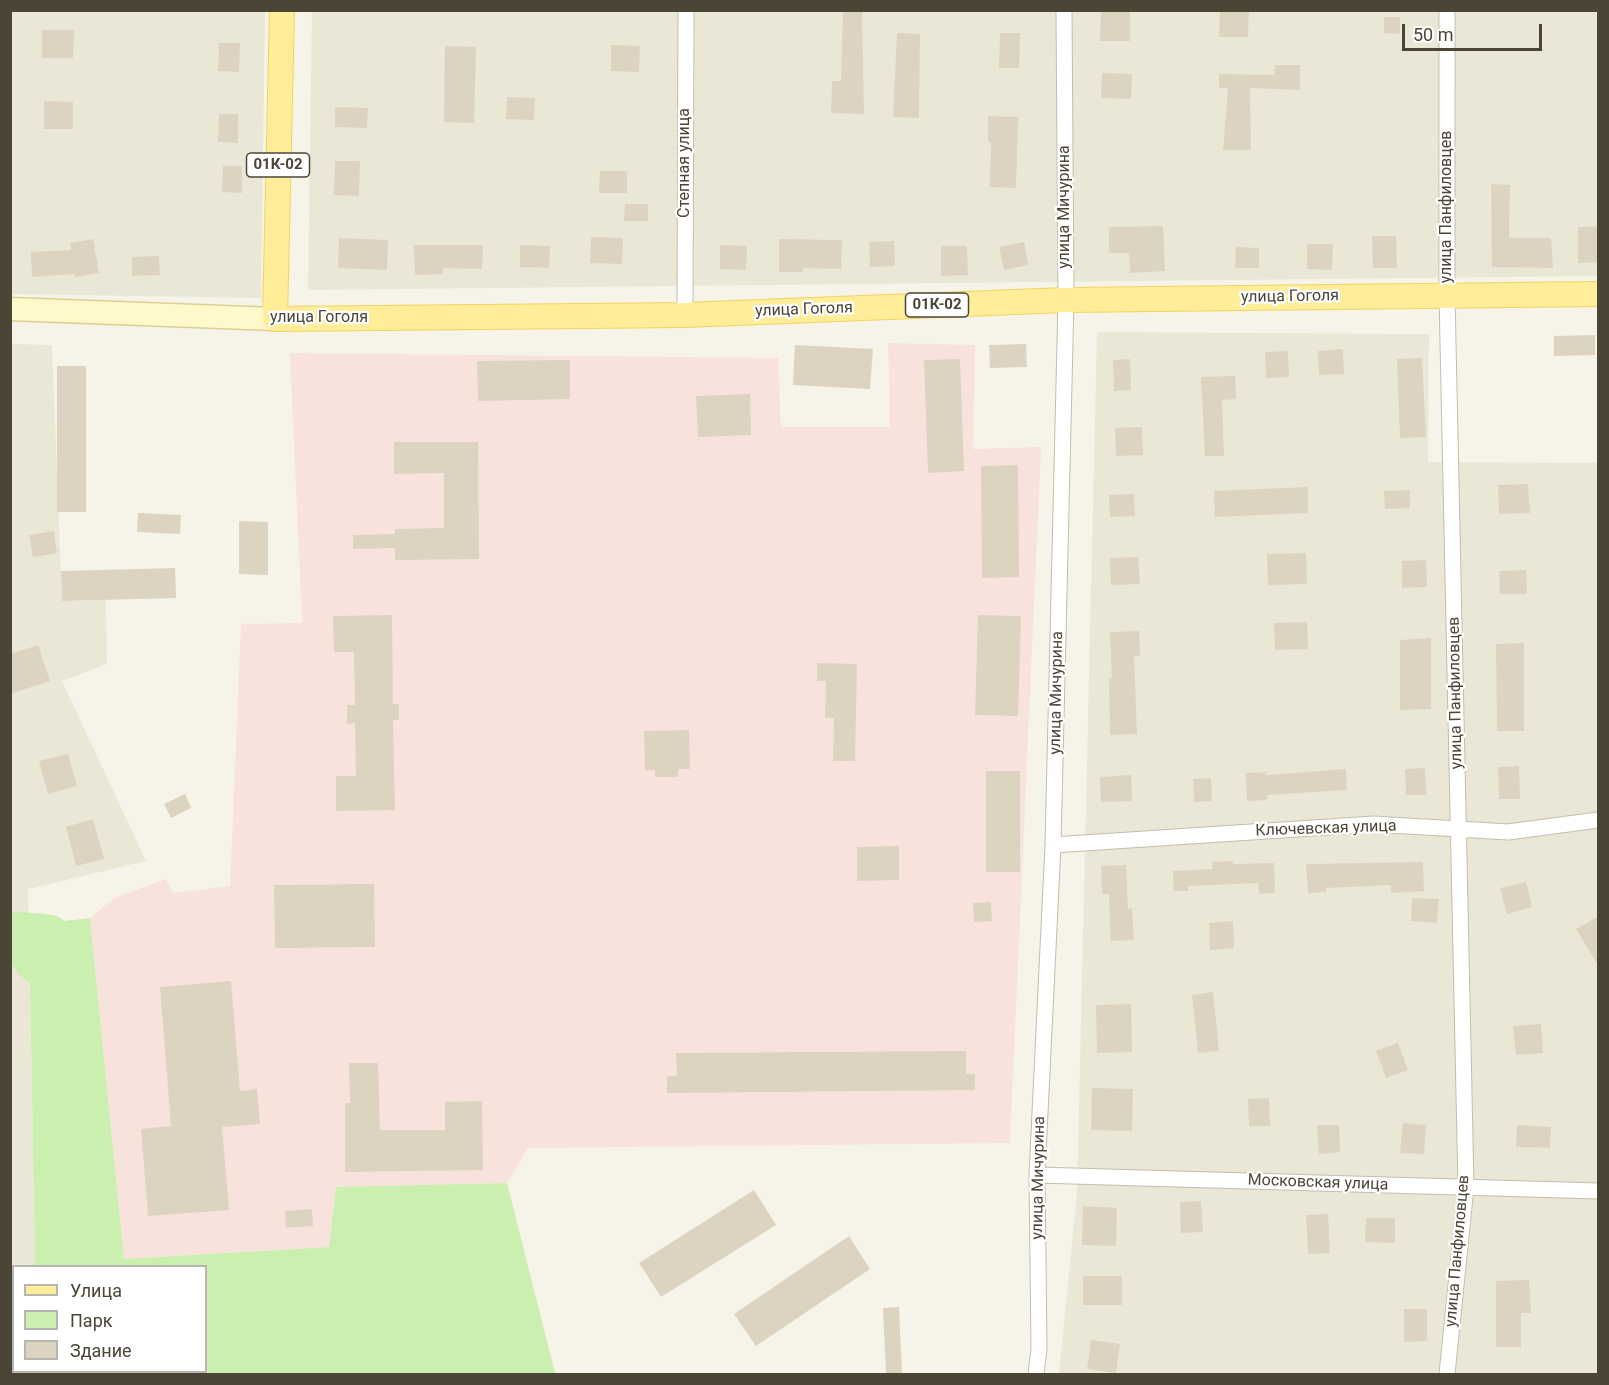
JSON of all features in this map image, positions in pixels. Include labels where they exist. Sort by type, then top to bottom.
[{"type":"main road","name":"01К-02","points":[[275,319],[282,10]]},
{"type":"main road","name":"улица Гоголя","points":[[10,309],[275,319],[685,315],[1066,300],[1599,294]]},
{"type":"street","name":"Степная улица","points":[[685,315],[686,10]]},
{"type":"street","name":"улица Мичурина","points":[[1036,1374],[1039,1349],[1037,1174],[1053,845],[1066,300],[1065,10]]},
{"type":"street","name":"улица Панфиловцев","points":[[1447,10],[1447,295],[1466,1187],[1447,1374]]},
{"type":"street","name":"Ключевская улица","points":[[1053,845],[1374,824],[1508,832],[1599,820]]},
{"type":"street","name":"Московская улица","points":[[1037,1174],[1599,1191]]},
{"type":"shaded area","points":[[11,11],[265,11],[261,298],[11,294]]},
{"type":"shaded area","points":[[312,11],[1598,11],[1598,276],[308,290]]},
{"type":"shaded area","points":[[1097,332],[1429,334],[1428,462],[1598,463],[1598,1374],[1059,1374],[1077,1193]]},
{"type":"shaded area","points":[[888,343],[975,345],[973,449],[1041,447],[1010,1143],[528,1148],[507,1183],[336,1188],[329,1247],[124,1259],[90,918],[114,898],[166,879],[173,893],[230,886],[241,624],[302,623],[290,353],[778,358],[781,427],[890,427]]},
{"type":"shaded area","points":[[10,344],[52,345],[62,601],[106,600],[107,664],[62,681],[146,861],[28,889],[35,1265],[12,1265],[12,1373],[37,1374],[11,1374]]},
{"type":"green space","points":[[11,913],[51,915],[64,921],[90,918],[124,1259],[329,1247],[336,1187],[507,1183],[555,1373],[37,1374],[207,1373],[207,1265],[35,1265],[30,983],[21,976],[11,961],[9,944]]},
{"type":"building","points":[[843,10],[862,10],[864,114],[831,113],[832,81],[841,81]]},
{"type":"building","points":[[1101,10],[1130,10],[1130,41],[1100,41]]},
{"type":"building","points":[[1220,10],[1249,10],[1248,37],[1219,37]]},
{"type":"building","points":[[1384,17],[1400,17],[1400,34],[1384,33]]},
{"type":"building","points":[[42,30],[74,30],[73,58],[42,58]]},
{"type":"building","points":[[897,33],[920,34],[919,118],[893,117]]},
{"type":"building","points":[[1000,33],[1020,33],[1019,68],[999,68]]},
{"type":"building","points":[[219,43],[240,43],[239,72],[218,71]]},
{"type":"building","points":[[611,45],[640,46],[639,72],[611,71]]},
{"type":"building","points":[[445,46],[476,47],[474,123],[444,122]]},
{"type":"building","points":[[1275,65],[1300,65],[1300,90],[1250,88],[1251,150],[1223,150],[1228,88],[1219,88],[1219,74],[1274,75]]},
{"type":"building","points":[[1102,73],[1132,74],[1131,99],[1101,98]]},
{"type":"building","points":[[507,97],[535,98],[534,120],[506,119]]},
{"type":"building","points":[[44,101],[73,102],[73,129],[44,129]]},
{"type":"building","points":[[335,107],[368,108],[367,128],[335,127]]},
{"type":"building","points":[[219,114],[238,114],[238,143],[218,142]]},
{"type":"building","points":[[988,116],[1018,117],[1016,188],[990,187],[991,142],[988,142]]},
{"type":"building","points":[[335,161],[360,161],[359,196],[334,195]]},
{"type":"building","points":[[223,166],[242,166],[242,193],[222,192]]},
{"type":"building","points":[[600,171],[627,171],[627,193],[599,193]]},
{"type":"building","points":[[1491,184],[1510,185],[1509,238],[1551,238],[1553,268],[1492,267]]},
{"type":"building","points":[[625,204],[648,204],[648,221],[624,221]]},
{"type":"building","points":[[1163,226],[1165,271],[1130,273],[1129,253],[1109,253],[1109,227]]},
{"type":"building","points":[[1599,226],[1599,262],[1578,263],[1578,227]]},
{"type":"building","points":[[1372,236],[1396,236],[1397,268],[1373,268]]},
{"type":"building","points":[[591,237],[623,238],[622,264],[590,263]]},
{"type":"building","points":[[339,238],[388,240],[387,270],[338,268]]},
{"type":"building","points":[[93,239],[99,273],[75,277],[75,274],[32,277],[31,252],[71,250],[70,243]]},
{"type":"building","points":[[779,239],[842,240],[841,269],[803,268],[803,272],[779,272]]},
{"type":"building","points":[[894,241],[895,266],[870,267],[869,242]]},
{"type":"building","points":[[1024,242],[1028,265],[1004,270],[999,247]]},
{"type":"building","points":[[1307,244],[1333,244],[1332,270],[1307,269]]},
{"type":"building","points":[[414,245],[483,245],[482,269],[443,268],[443,274],[415,275]]},
{"type":"building","points":[[520,245],[550,246],[549,268],[520,267]]},
{"type":"building","points":[[720,245],[747,246],[746,270],[720,269]]},
{"type":"building","points":[[941,246],[967,246],[968,275],[941,276]]},
{"type":"building","points":[[1236,247],[1259,248],[1259,268],[1235,268]]},
{"type":"building","points":[[159,256],[160,275],[132,276],[132,257]]},
{"type":"building","points":[[1595,335],[1595,355],[1554,356],[1554,336]]},
{"type":"building","points":[[1026,344],[1027,367],[990,368],[989,345]]},
{"type":"building","points":[[795,345],[873,349],[870,389],[793,385]]},
{"type":"building","points":[[1343,349],[1344,374],[1319,375],[1318,351]]},
{"type":"building","points":[[1288,351],[1289,377],[1266,378],[1265,352]]},
{"type":"building","points":[[1422,358],[1426,437],[1400,438],[1397,359]]},
{"type":"building","points":[[960,359],[964,471],[928,473],[924,360]]},
{"type":"building","points":[[1130,359],[1131,390],[1114,391],[1113,360]]},
{"type":"building","points":[[570,360],[570,399],[478,401],[477,361]]},
{"type":"building","points":[[57,366],[86,366],[86,512],[57,512]]},
{"type":"building","points":[[1235,376],[1236,399],[1222,400],[1224,456],[1205,456],[1201,377]]},
{"type":"building","points":[[750,394],[751,435],[698,437],[696,396]]},
{"type":"building","points":[[1142,427],[1143,455],[1116,456],[1115,428]]},
{"type":"building","points":[[394,442],[478,442],[479,559],[395,560],[395,548],[353,549],[353,535],[395,534],[395,529],[444,528],[444,473],[394,474]]},
{"type":"building","points":[[1018,465],[1019,577],[982,578],[981,466]]},
{"type":"building","points":[[1528,484],[1530,513],[1499,514],[1498,485]]},
{"type":"building","points":[[1308,487],[1308,513],[1215,517],[1214,491]]},
{"type":"building","points":[[1410,490],[1410,508],[1385,509],[1384,491]]},
{"type":"building","points":[[1134,494],[1135,516],[1110,517],[1109,495]]},
{"type":"building","points":[[138,513],[181,515],[180,534],[137,532]]},
{"type":"building","points":[[239,521],[268,522],[268,575],[239,574]]},
{"type":"building","points":[[54,531],[57,553],[33,557],[29,535]]},
{"type":"building","points":[[1306,553],[1307,584],[1268,585],[1267,554]]},
{"type":"building","points":[[1138,557],[1140,584],[1111,585],[1110,558]]},
{"type":"building","points":[[1426,560],[1427,587],[1402,588],[1402,561]]},
{"type":"building","points":[[175,568],[176,598],[62,601],[61,571]]},
{"type":"building","points":[[1526,570],[1527,594],[1500,594],[1499,571]]},
{"type":"building","points":[[392,615],[393,704],[399,704],[399,720],[393,720],[395,810],[336,811],[336,776],[356,776],[355,723],[347,724],[347,705],[355,705],[354,652],[334,652],[333,616]]},
{"type":"building","points":[[978,615],[1021,616],[1018,716],[975,715]]},
{"type":"building","points":[[1307,622],[1308,649],[1275,650],[1274,623]]},
{"type":"building","points":[[1139,631],[1140,656],[1134,656],[1137,734],[1110,735],[1109,678],[1112,678],[1110,632]]},
{"type":"building","points":[[1431,638],[1431,709],[1400,710],[1400,640]]},
{"type":"building","points":[[1524,643],[1524,731],[1497,731],[1496,644]]},
{"type":"building","points":[[38,645],[50,681],[10,694],[10,654]]},
{"type":"building","points":[[817,663],[857,664],[855,761],[833,761],[834,718],[825,718],[826,681],[817,681]]},
{"type":"building","points":[[689,730],[690,769],[678,769],[678,777],[655,777],[655,770],[645,770],[644,731]]},
{"type":"building","points":[[68,754],[77,786],[48,794],[39,761]]},
{"type":"building","points":[[1519,766],[1520,799],[1499,799],[1498,767]]},
{"type":"building","points":[[1425,768],[1426,795],[1406,795],[1405,769]]},
{"type":"building","points":[[1346,769],[1347,790],[1267,795],[1267,800],[1247,801],[1246,773],[1266,772],[1266,775]]},
{"type":"building","points":[[986,771],[1020,771],[1020,872],[986,872]]},
{"type":"building","points":[[1131,775],[1132,801],[1101,802],[1100,777]]},
{"type":"building","points":[[1211,778],[1212,801],[1194,802],[1193,779]]},
{"type":"building","points":[[185,794],[191,808],[171,818],[164,804]]},
{"type":"building","points":[[93,819],[104,859],[76,866],[66,827]]},
{"type":"building","points":[[899,846],[899,880],[857,881],[857,847]]},
{"type":"building","points":[[1233,861],[1233,864],[1274,863],[1275,893],[1259,894],[1258,883],[1188,886],[1188,891],[1174,891],[1173,871],[1213,869],[1212,862]]},
{"type":"building","points":[[1423,862],[1424,891],[1391,893],[1391,885],[1326,888],[1326,892],[1308,893],[1306,864]]},
{"type":"building","points":[[1126,865],[1128,909],[1132,908],[1134,940],[1111,941],[1109,894],[1102,894],[1101,866]]},
{"type":"building","points":[[1526,882],[1532,907],[1507,914],[1500,888]]},
{"type":"building","points":[[374,884],[375,947],[275,948],[274,885]]},
{"type":"building","points":[[1412,898],[1439,899],[1437,923],[1411,921]]},
{"type":"building","points":[[991,902],[992,921],[974,922],[973,903]]},
{"type":"building","points":[[1599,916],[1599,967],[1576,929]]},
{"type":"building","points":[[1233,921],[1234,948],[1210,950],[1209,923]]},
{"type":"building","points":[[231,981],[240,1091],[257,1089],[260,1124],[222,1127],[229,1210],[148,1216],[141,1129],[171,1126],[160,987]]},
{"type":"building","points":[[1213,992],[1219,1051],[1198,1053],[1192,995]]},
{"type":"building","points":[[1131,1004],[1132,1052],[1097,1053],[1096,1005]]},
{"type":"building","points":[[1541,1024],[1543,1053],[1516,1055],[1513,1026]]},
{"type":"building","points":[[1398,1043],[1408,1070],[1386,1078],[1376,1051]]},
{"type":"building","points":[[966,1051],[966,1074],[975,1074],[975,1090],[667,1093],[667,1076],[677,1076],[676,1053]]},
{"type":"building","points":[[349,1063],[378,1063],[380,1130],[445,1130],[445,1102],[482,1101],[483,1170],[345,1172],[345,1103],[350,1103]]},
{"type":"building","points":[[1092,1088],[1133,1089],[1132,1131],[1091,1130]]},
{"type":"building","points":[[1269,1098],[1270,1126],[1249,1126],[1248,1099]]},
{"type":"building","points":[[1403,1123],[1426,1125],[1424,1154],[1400,1153]]},
{"type":"building","points":[[1317,1125],[1339,1125],[1340,1152],[1319,1154]]},
{"type":"building","points":[[1517,1125],[1551,1127],[1550,1148],[1516,1147]]},
{"type":"building","points":[[754,1190],[776,1225],[661,1297],[639,1263]]},
{"type":"building","points":[[1201,1201],[1203,1232],[1181,1233],[1180,1202]]},
{"type":"building","points":[[1083,1206],[1117,1208],[1116,1246],[1082,1245]]},
{"type":"building","points":[[312,1209],[313,1226],[286,1228],[285,1211]]},
{"type":"building","points":[[1328,1214],[1330,1253],[1308,1254],[1306,1215]]},
{"type":"building","points":[[1366,1218],[1395,1218],[1395,1243],[1365,1242]]},
{"type":"building","points":[[849,1236],[870,1269],[756,1346],[734,1314]]},
{"type":"building","points":[[1083,1276],[1122,1276],[1122,1305],[1083,1305]]},
{"type":"building","points":[[1529,1280],[1531,1313],[1521,1313],[1521,1347],[1496,1347],[1496,1281]]},
{"type":"building","points":[[899,1307],[902,1374],[886,1374],[883,1308]]},
{"type":"building","points":[[1404,1309],[1427,1309],[1427,1341],[1404,1342]]},
{"type":"building","points":[[1091,1340],[1120,1344],[1116,1373],[1087,1369]]}]
